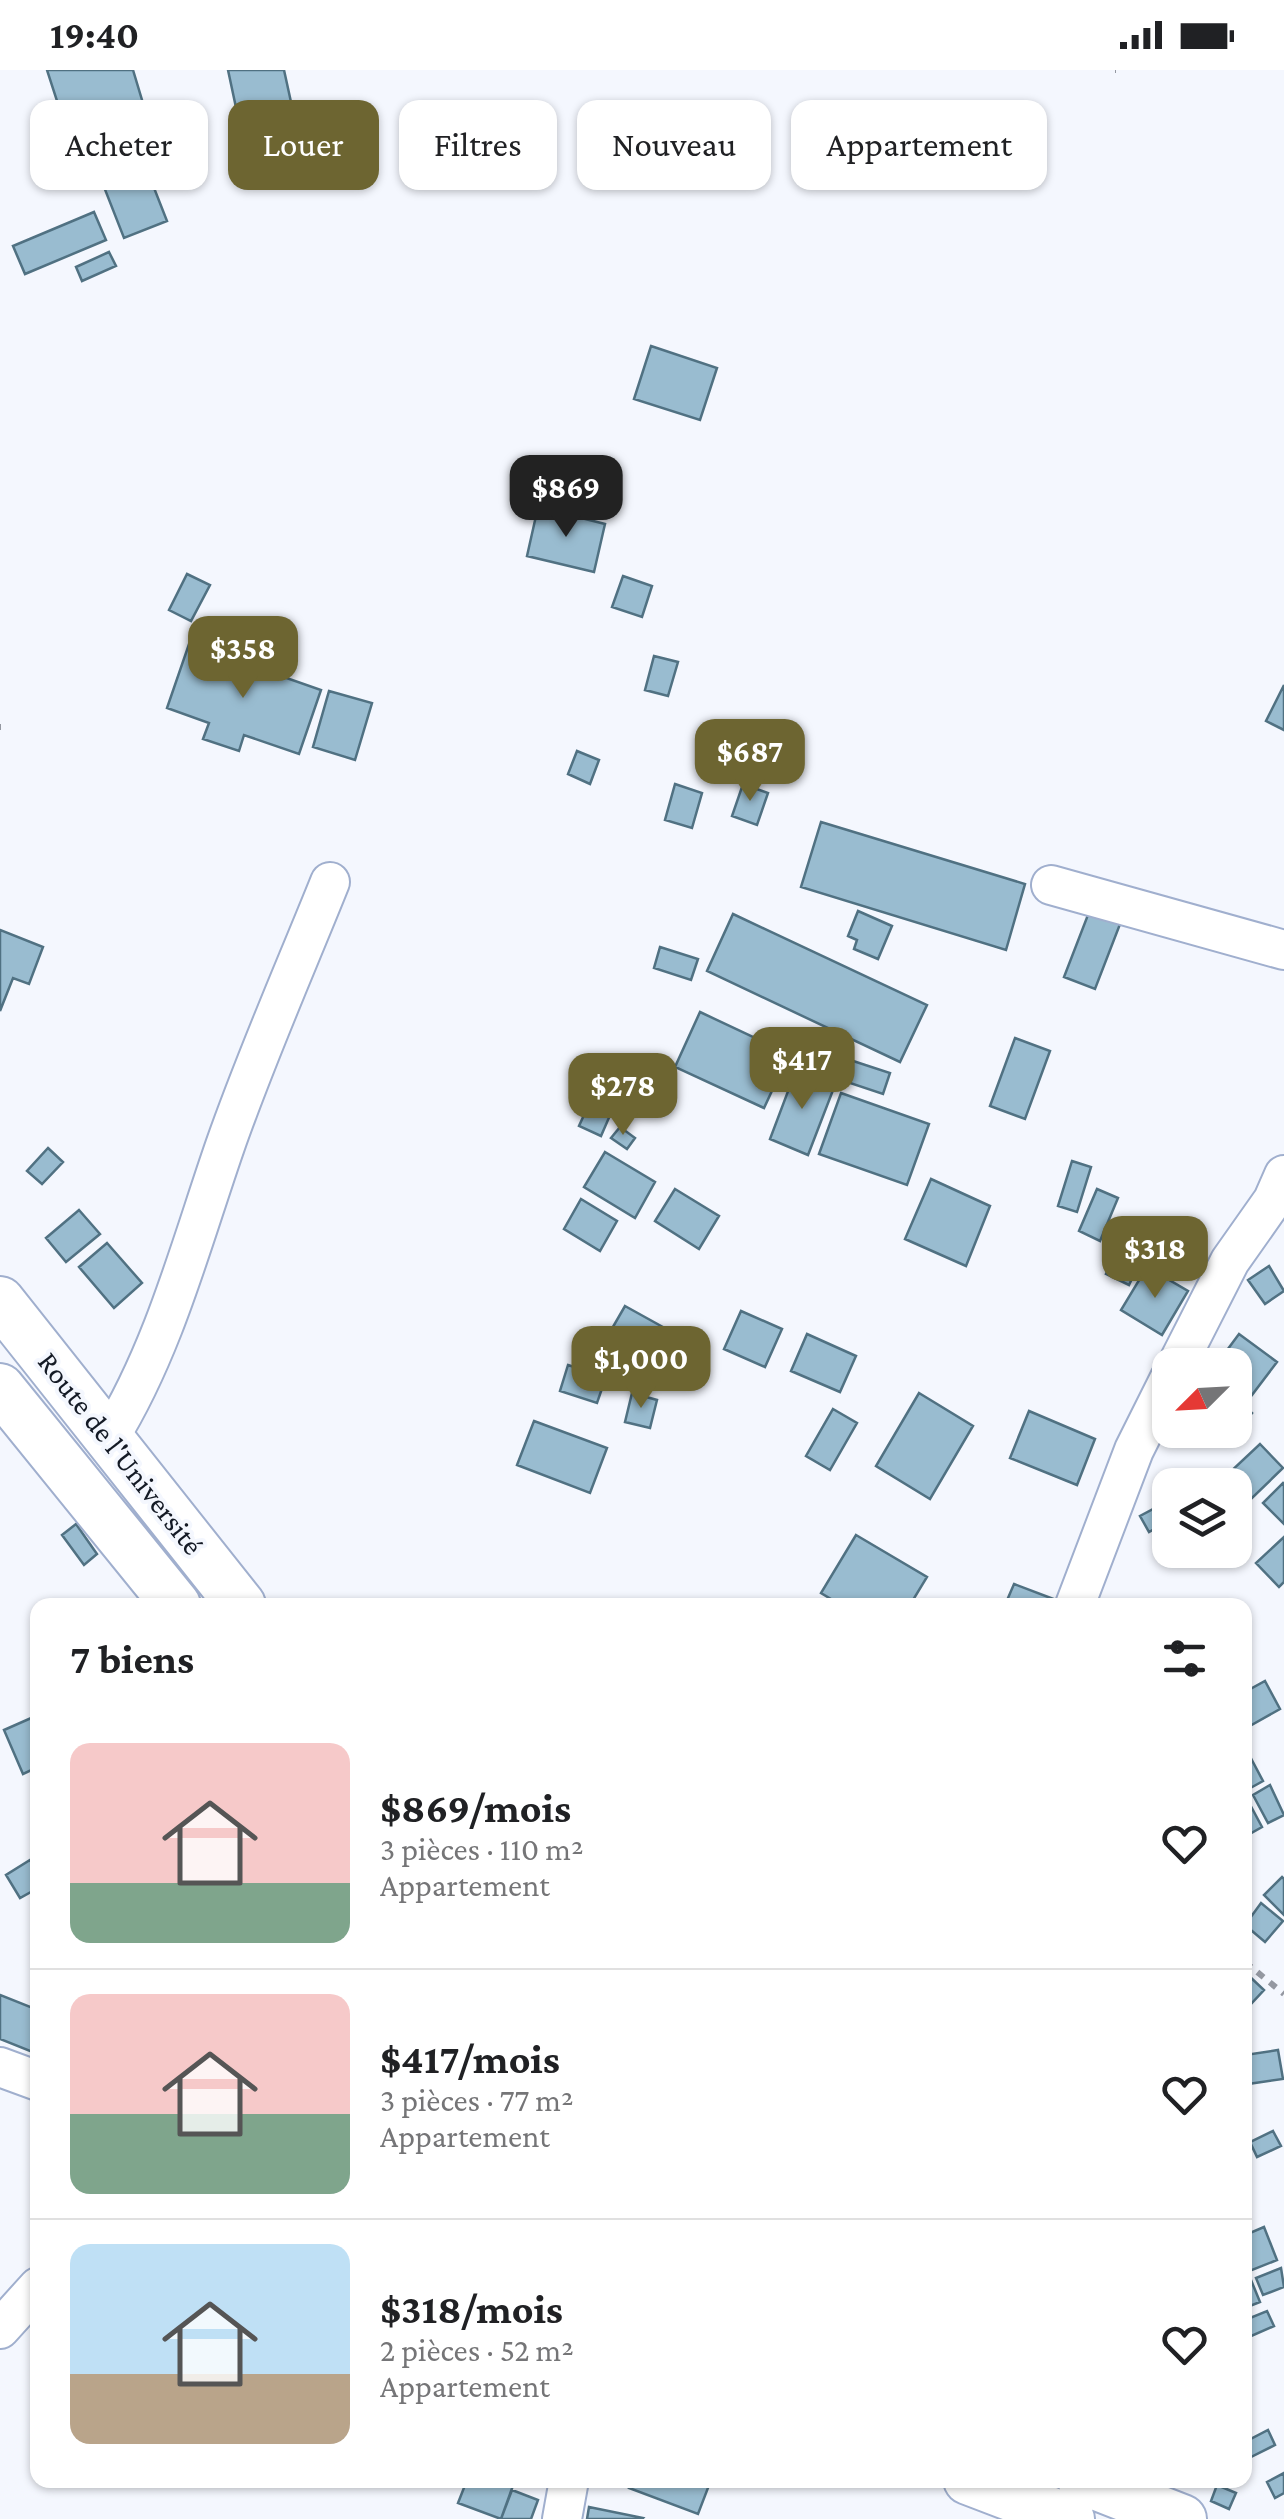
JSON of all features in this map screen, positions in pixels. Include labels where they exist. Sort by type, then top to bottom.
[{"type":"main road","name":"Route de l'Université","points":[[0,1301],[236,1598]]},
{"type":"main road","name":"Route de l'Université","points":[[0,1388],[170,1598]]},
{"type":"main road","points":[[989,2488],[1070,2519]]},
{"type":"main road","points":[[1103,2488],[1182,2519]]},
{"type":"street","points":[[110,1438],[127,1410],[173,1301],[227,1141],[330,882]]},
{"type":"street","points":[[1051,884],[1284,950]]},
{"type":"street","points":[[1186,1348],[1230,1260],[1280,1192]]},
{"type":"street","points":[[1078,1598],[1134,1450],[1152,1414]]},
{"type":"street","points":[[0,2067],[30,2078]]},
{"type":"street","points":[[0,2330],[30,2296]]},
{"type":"street","points":[[562,2519],[568,2488]]},
{"type":"path","points":[[1252,1968],[1284,1994]]},
{"type":"building","points":[[47,70],[133,70],[142,100],[57,100]]},
{"type":"building","points":[[228,70],[284,70],[291,100],[234,100]]},
{"type":"building","points":[[105,190],[155,190],[167,221],[124,238]]},
{"type":"building","points":[[94,212],[106,240],[25,274],[13,246]]},
{"type":"building","points":[[109,252],[116,266],[82,281],[76,267]]},
{"type":"building","points":[[651,346],[717,368],[700,420],[634,399]]},
{"type":"building","points":[[538,507],[605,524],[594,572],[527,556]]},
{"type":"building","points":[[187,574],[210,585],[191,621],[169,610]]},
{"type":"building","points":[[623,576],[652,586],[642,617],[612,607]]},
{"type":"building","points":[[189,644],[321,690],[299,754],[244,735],[239,751],[203,739],[209,723],[167,708]]},
{"type":"building","points":[[654,656],[678,662],[668,696],[645,690]]},
{"type":"building","points":[[1284,685],[1284,730],[1266,721]]},
{"type":"building","points":[[329,691],[372,703],[355,760],[313,747]]},
{"type":"building","points":[[577,751],[599,760],[590,784],[568,774]]},
{"type":"building","points":[[675,784],[702,793],[692,828],[665,820]]},
{"type":"building","points":[[743,784],[768,793],[757,825],[732,816]]},
{"type":"building","points":[[821,822],[1025,884],[1006,950],[801,887]]},
{"type":"building","points":[[1091,907],[1122,919],[1095,989],[1064,977]]},
{"type":"building","points":[[858,911],[892,926],[878,959],[854,949],[857,940],[848,936]]},
{"type":"building","points":[[733,914],[927,1005],[900,1062],[707,971]]},
{"type":"building","points":[[0,930],[43,947],[29,984],[13,978],[0,1011]]},
{"type":"building","points":[[660,947],[698,959],[691,980],[654,968]]},
{"type":"building","points":[[700,1012],[789,1054],[764,1108],[675,1067]]},
{"type":"building","points":[[1015,1038],[1050,1051],[1025,1119],[990,1106]]},
{"type":"building","points":[[844,1058],[890,1073],[883,1094],[838,1079]]},
{"type":"building","points":[[796,1070],[835,1085],[808,1155],[770,1139]]},
{"type":"building","points":[[841,1093],[929,1124],[907,1185],[819,1154]]},
{"type":"building","points":[[589,1104],[611,1113],[601,1136],[579,1126]]},
{"type":"building","points":[[620,1127],[635,1138],[627,1149],[611,1138]]},
{"type":"building","points":[[48,1148],[63,1162],[42,1184],[27,1171]]},
{"type":"building","points":[[605,1152],[655,1182],[635,1218],[584,1187]]},
{"type":"building","points":[[1072,1161],[1091,1167],[1077,1212],[1058,1206]]},
{"type":"building","points":[[931,1179],[990,1206],[966,1266],[905,1239]]},
{"type":"building","points":[[675,1189],[719,1216],[699,1249],[655,1221]]},
{"type":"building","points":[[1097,1189],[1118,1198],[1100,1241],[1079,1231]]},
{"type":"building","points":[[581,1199],[617,1221],[600,1251],[564,1229]]},
{"type":"building","points":[[79,1210],[100,1234],[66,1262],[46,1238]]},
{"type":"building","points":[[1124,1236],[1147,1247],[1129,1285],[1106,1274]]},
{"type":"building","points":[[107,1243],[142,1283],[114,1308],[79,1267]]},
{"type":"building","points":[[1269,1266],[1284,1291],[1265,1304],[1248,1280]]},
{"type":"building","points":[[1147,1267],[1188,1291],[1162,1335],[1121,1310]]},
{"type":"building","points":[[625,1306],[688,1341],[662,1388],[599,1351]]},
{"type":"building","points":[[741,1311],[782,1329],[765,1367],[724,1349]]},
{"type":"building","points":[[807,1334],[856,1356],[840,1392],[791,1371]]},
{"type":"building","points":[[1239,1334],[1277,1362],[1252,1395],[1252,1348],[1229,1348]]},
{"type":"building","points":[[568,1365],[606,1377],[597,1403],[560,1391]]},
{"type":"building","points":[[632,1393],[657,1400],[650,1428],[625,1422]]},
{"type":"building","points":[[919,1393],[973,1426],[930,1499],[876,1466]]},
{"type":"building","points":[[833,1409],[857,1423],[830,1470],[806,1456]]},
{"type":"building","points":[[1029,1411],[1095,1439],[1077,1485],[1010,1458]]},
{"type":"building","points":[[534,1421],[607,1448],[590,1493],[517,1465]]},
{"type":"building","points":[[1260,1444],[1283,1468],[1252,1498],[1252,1468],[1234,1468]]},
{"type":"building","points":[[1284,1484],[1284,1524],[1263,1503]]},
{"type":"building","points":[[1152,1510],[1152,1530],[1149,1532],[1140,1516]]},
{"type":"building","points":[[76,1524],[97,1554],[84,1565],[62,1535]]},
{"type":"building","points":[[856,1535],[927,1577],[914,1598],[829,1598],[821,1593]]},
{"type":"building","points":[[1284,1537],[1284,1582],[1279,1587],[1256,1563]]},
{"type":"building","points":[[1014,1584],[1051,1598],[1008,1598]]},
{"type":"building","points":[[1265,1681],[1280,1709],[1252,1725],[1252,1688]]},
{"type":"building","points":[[30,1719],[30,1771],[23,1774],[4,1730]]},
{"type":"building","points":[[1252,1760],[1263,1781],[1252,1787]]},
{"type":"building","points":[[1270,1785],[1284,1815],[1268,1823],[1253,1795]]},
{"type":"building","points":[[1252,1808],[1262,1827],[1252,1833]]},
{"type":"building","points":[[30,1860],[30,1892],[20,1898],[6,1875]]},
{"type":"building","points":[[1284,1879],[1284,1915],[1264,1895]]},
{"type":"building","points":[[1261,1903],[1283,1921],[1265,1942],[1252,1931],[1252,1915]]},
{"type":"building","points":[[1252,1979],[1264,1990],[1252,2003]]},
{"type":"building","points":[[0,1995],[30,2007],[30,2051],[0,2039]]},
{"type":"building","points":[[1278,2050],[1283,2079],[1252,2083],[1252,2054]]},
{"type":"building","points":[[1273,2131],[1281,2146],[1257,2157],[1252,2141]]},
{"type":"building","points":[[1264,2227],[1277,2260],[1252,2270],[1252,2232]]},
{"type":"building","points":[[1281,2268],[1284,2287],[1263,2295],[1256,2278]]},
{"type":"building","points":[[1252,2282],[1260,2302],[1252,2305]]},
{"type":"building","points":[[1267,2311],[1274,2326],[1252,2336],[1252,2317]]},
{"type":"building","points":[[1268,2430],[1275,2445],[1252,2456],[1252,2438]]},
{"type":"building","points":[[1284,2473],[1284,2493],[1275,2498],[1267,2482]]},
{"type":"building","points":[[464,2488],[512,2488],[501,2519],[458,2503]]},
{"type":"building","points":[[629,2488],[708,2488],[698,2514]]},
{"type":"building","points":[[1216,2488],[1236,2493],[1229,2509],[1211,2501]]},
{"type":"building","points":[[512,2490],[538,2500],[531,2519],[501,2519]]},
{"type":"building","points":[[589,2507],[643,2518],[587,2519]]}]
